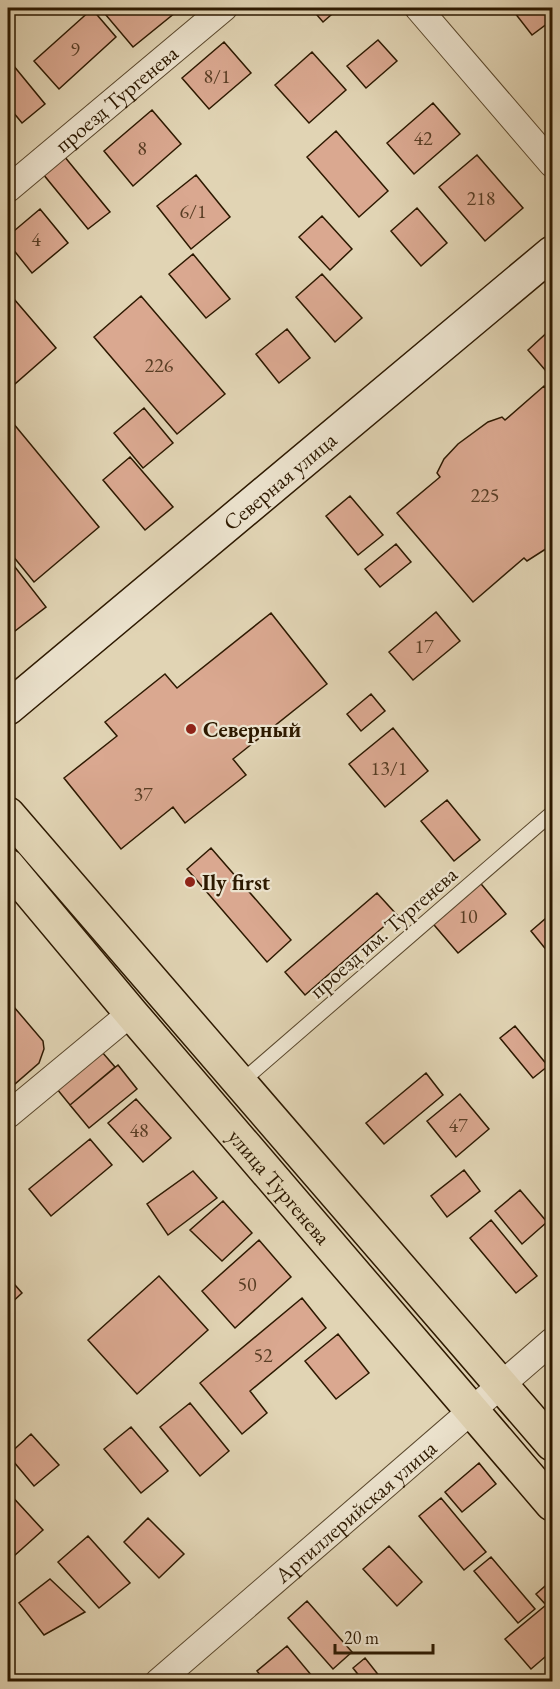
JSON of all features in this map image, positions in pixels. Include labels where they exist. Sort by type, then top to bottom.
[{"type":"highway","name":"улица Тургенева","points":[[8,814],[552,1444]]},
{"type":"highway","name":"улица Тургенева","points":[[8,866],[130,1013],[552,1504]]},
{"type":"main road","name":"Северная улица","points":[[8,708],[552,253]]},
{"type":"street","name":"проезд Тургенева","points":[[8,189],[224,8]]},
{"type":"street","points":[[418,8],[552,164]]},
{"type":"street","points":[[8,1114],[130,1013]]},
{"type":"street","name":"Артиллерийская улица","points":[[158,1682],[552,1341]]},
{"type":"lane","name":"проезд им. Тургенева","points":[[240,1083],[552,813]]},
{"type":"building","points":[[100,8],[181,8],[133,47]]},
{"type":"building","points":[[311,8],[339,8],[323,22]]},
{"type":"building","points":[[511,8],[552,8],[552,20],[532,35]]},
{"type":"building","points":[[92,9],[116,37],[59,89],[34,61]]},
{"type":"building","points":[[378,40],[397,61],[366,88],[347,66]]},
{"type":"building","points":[[224,42],[251,73],[209,109],[182,78]]},
{"type":"building","points":[[312,52],[346,90],[309,123],[275,85]]},
{"type":"building","points":[[13,65],[45,104],[22,123],[8,106],[8,69]]},
{"type":"building","points":[[433,103],[460,134],[414,174],[387,143]]},
{"type":"building","points":[[152,110],[181,144],[133,186],[104,151]]},
{"type":"building","points":[[336,131],[388,191],[359,217],[307,157]]},
{"type":"building","points":[[477,155],[523,208],[485,241],[439,187]]},
{"type":"building","points":[[64,156],[110,212],[88,229],[43,174]]},
{"type":"building","points":[[196,175],[230,217],[191,249],[157,206]]},
{"type":"building","points":[[417,208],[447,243],[421,266],[391,231]]},
{"type":"building","points":[[40,209],[68,243],[32,273],[8,243],[8,236]]},
{"type":"building","points":[[322,216],[352,249],[330,270],[299,237]]},
{"type":"building","points":[[193,254],[230,299],[206,318],[169,274]]},
{"type":"building","points":[[322,274],[362,318],[335,342],[296,297]]},
{"type":"building","points":[[141,296],[225,394],[177,434],[94,337]]},
{"type":"building","points":[[14,299],[56,348],[8,390],[8,305]]},
{"type":"building","points":[[552,328],[552,378],[528,350]]},
{"type":"building","points":[[287,329],[310,358],[279,383],[256,354]]},
{"type":"building","points":[[544,386],[552,396],[552,545],[527,561],[524,558],[473,602],[397,513],[440,477],[437,473],[444,459],[458,444],[488,422],[502,417],[505,420]]},
{"type":"building","points":[[144,408],[173,443],[143,468],[114,433]]},
{"type":"building","points":[[8,417],[99,527],[34,582],[8,550]]},
{"type":"building","points":[[130,457],[173,507],[145,530],[103,480]]},
{"type":"building","points":[[350,496],[383,535],[358,555],[326,516]]},
{"type":"building","points":[[396,544],[411,562],[380,587],[365,569]]},
{"type":"building","points":[[8,558],[46,607],[15,631],[8,622]]},
{"type":"building","points":[[436,612],[460,641],[413,680],[389,652]]},
{"type":"building","name":"Северный","points":[[271,613],[327,684],[233,759],[246,775],[185,823],[173,807],[121,849],[64,778],[117,736],[105,722],[165,674],[177,688]]},
{"type":"building","points":[[371,694],[385,711],[361,731],[347,714]]},
{"type":"building","points":[[393,728],[428,771],[385,807],[349,764]]},
{"type":"building","points":[[447,800],[480,840],[454,861],[421,821]]},
{"type":"building","points":[[211,848],[291,940],[267,962],[187,869]]},
{"type":"building","points":[[477,879],[506,914],[458,953],[429,919]]},
{"type":"building","points":[[377,893],[397,915],[305,995],[285,972]]},
{"type":"building","points":[[552,913],[552,957],[531,931]]},
{"type":"building","points":[[8,1000],[43,1041],[44,1049],[39,1063],[8,1090]]},
{"type":"building","points":[[515,1026],[548,1066],[533,1078],[500,1038]]},
{"type":"building","points":[[102,1052],[115,1067],[70,1105],[57,1089]]},
{"type":"building","points":[[118,1065],[137,1089],[89,1128],[70,1105]]},
{"type":"building","points":[[426,1073],[443,1095],[384,1144],[366,1123]]},
{"type":"building","points":[[460,1094],[489,1129],[456,1157],[427,1121]]},
{"type":"building","points":[[136,1099],[171,1138],[143,1162],[108,1123]]},
{"type":"building","points":[[90,1139],[112,1165],[51,1216],[29,1189]]},
{"type":"building","points":[[464,1170],[480,1191],[447,1217],[431,1196]]},
{"type":"building","points":[[193,1171],[217,1198],[168,1235],[147,1204]]},
{"type":"building","points":[[520,1190],[547,1222],[522,1244],[495,1211]]},
{"type":"building","points":[[223,1201],[252,1233],[222,1261],[190,1230]]},
{"type":"building","points":[[491,1220],[537,1276],[516,1293],[470,1238]]},
{"type":"building","points":[[259,1240],[291,1277],[235,1328],[202,1291]]},
{"type":"building","points":[[159,1276],[208,1330],[137,1394],[88,1340]]},
{"type":"building","points":[[8,1277],[22,1293],[8,1306]]},
{"type":"building","points":[[302,1298],[326,1328],[250,1391],[267,1413],[242,1434],[200,1383]]},
{"type":"building","points":[[338,1334],[369,1373],[336,1399],[305,1361]]},
{"type":"building","points":[[190,1403],[229,1451],[200,1476],[160,1427]]},
{"type":"building","points":[[131,1427],[168,1471],[141,1493],[104,1449]]},
{"type":"building","points":[[31,1434],[59,1465],[34,1486],[8,1455]]},
{"type":"building","points":[[479,1463],[496,1484],[462,1512],[445,1492]]},
{"type":"building","points":[[8,1492],[43,1530],[14,1556],[8,1549]]},
{"type":"building","points":[[441,1498],[486,1552],[464,1570],[419,1516]]},
{"type":"building","points":[[148,1518],[184,1554],[159,1578],[124,1542]]},
{"type":"building","points":[[88,1536],[130,1583],[99,1608],[58,1562]]},
{"type":"building","points":[[389,1546],[422,1582],[397,1606],[363,1569]]},
{"type":"building","points":[[491,1557],[535,1609],[518,1623],[474,1571]]},
{"type":"building","points":[[50,1579],[85,1612],[44,1635],[19,1603]]},
{"type":"building","points":[[552,1580],[552,1651],[531,1669],[505,1639],[546,1605],[536,1594]]},
{"type":"building","points":[[307,1601],[352,1652],[333,1669],[288,1618]]},
{"type":"building","points":[[287,1646],[317,1682],[265,1682],[257,1671]]},
{"type":"building","points":[[365,1658],[384,1682],[364,1682],[353,1668]]},
{"type":"place","name":"Северный","points":[[191,729]]},
{"type":"place","name":"Ily first","points":[[190,882]]}]
